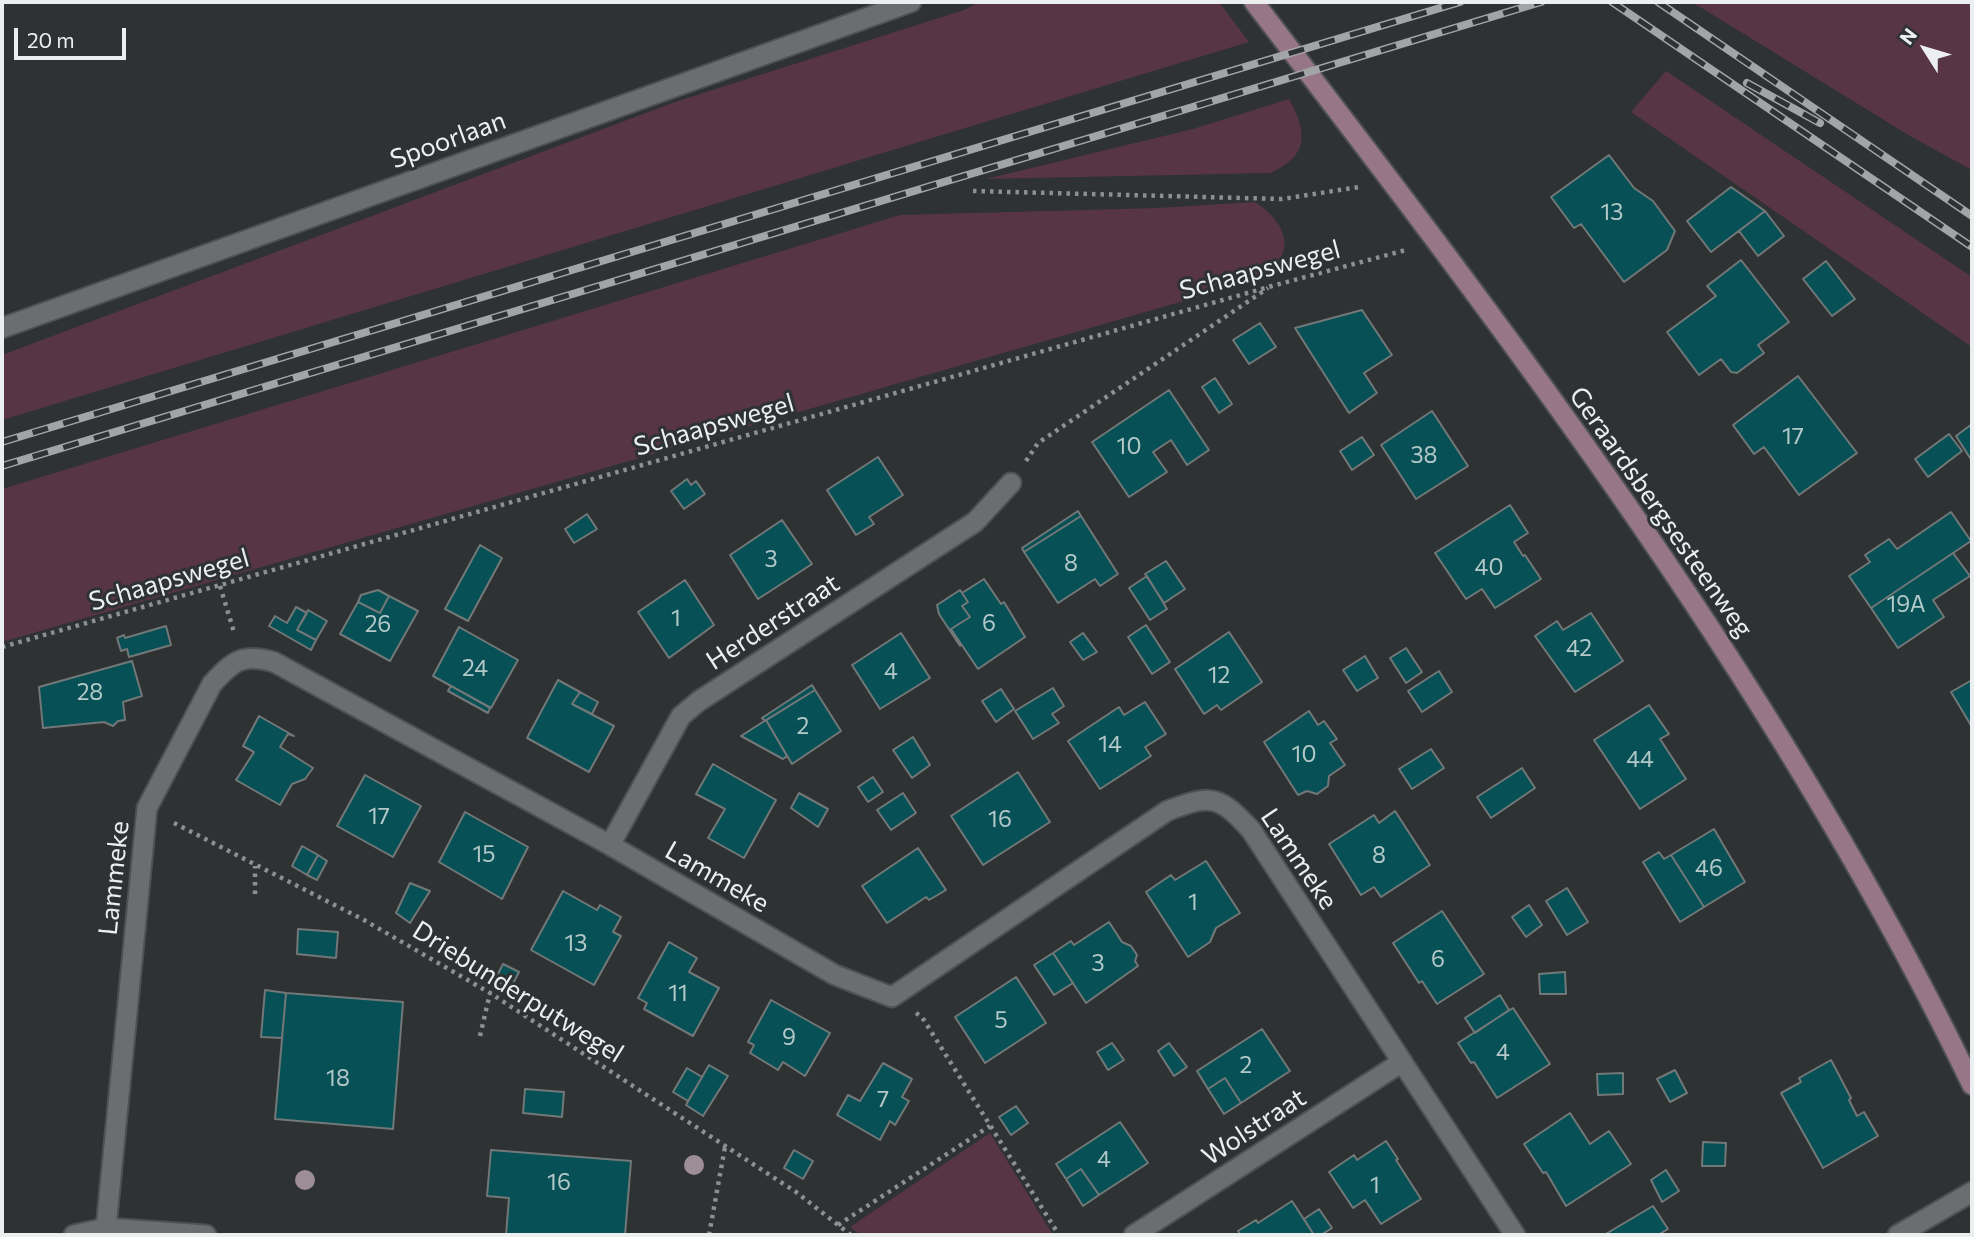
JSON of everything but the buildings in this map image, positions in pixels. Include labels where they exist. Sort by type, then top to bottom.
[{"type":"main road","name":"Geraardsbergsesteenweg","points":[[1254,2],[1437,240],[1644,531],[1765,711],[1863,876],[1972,1085]]},
{"type":"street","name":"Spoorlaan","points":[[2,328],[911,2]]},
{"type":"street","name":"Herderstraat","points":[[610,845],[681,716],[699,701],[975,522],[1011,483]]},
{"type":"street","name":"Lammeke","points":[[106,1228],[147,808],[212,684],[227,668],[243,658],[258,657],[274,662],[610,845],[835,975],[892,997],[1167,811],[1192,802],[1214,799],[1233,811],[1251,830],[1515,1235]]},
{"type":"street","name":"Wolstraat","points":[[1134,1235],[1402,1062]]},
{"type":"street","points":[[1898,1235],[1972,1192]]},
{"type":"street","points":[[74,1235],[106,1228],[206,1235]]},
{"type":"path","points":[[973,191],[1282,199],[1392,181]]},
{"type":"path","name":"Schaapswegel","points":[[2,648],[1437,240]]},
{"type":"path","points":[[1011,483],[1038,443],[1272,286]]},
{"type":"path","points":[[220,586],[243,658]]},
{"type":"path","name":"Driebunderputwegel","points":[[147,808],[364,920],[490,993],[796,1192],[851,1235]]},
{"type":"path","points":[[255,866],[255,894]]},
{"type":"path","points":[[480,1035],[490,993]]},
{"type":"path","points":[[892,997],[922,1017],[1059,1235]]},
{"type":"path","points":[[838,1225],[990,1126]]},
{"type":"path","points":[[709,1235],[725,1146]]},
{"type":"shaded area","points":[[979,2],[1219,2],[1249,42],[2,420],[2,355],[675,102],[964,10]]},
{"type":"shaded area","points":[[1692,2],[1972,2],[1972,170],[1910,136]]},
{"type":"shaded area","points":[[1666,71],[1972,277],[1972,347],[1631,112]]},
{"type":"shaded area","points":[[1289,99],[1300,123],[1301,142],[1292,159],[1270,173],[986,179],[1193,129]]},
{"type":"shaded area","points":[[1255,202],[1274,218],[1280,227],[1284,247],[1281,257],[1263,275],[1232,287],[2,642],[2,489],[900,215],[1158,208]]},
{"type":"shaded area","points":[[990,1133],[1053,1235],[861,1235],[850,1227]]},
{"type":"railway","points":[[2,442],[1460,2]]},
{"type":"railway","points":[[2,466],[1541,2]]},
{"type":"railway","points":[[1612,2],[1972,247]]},
{"type":"railway","points":[[1658,2],[1972,216]]},
{"type":"railway","points":[[1747,83],[1820,123]]}]
